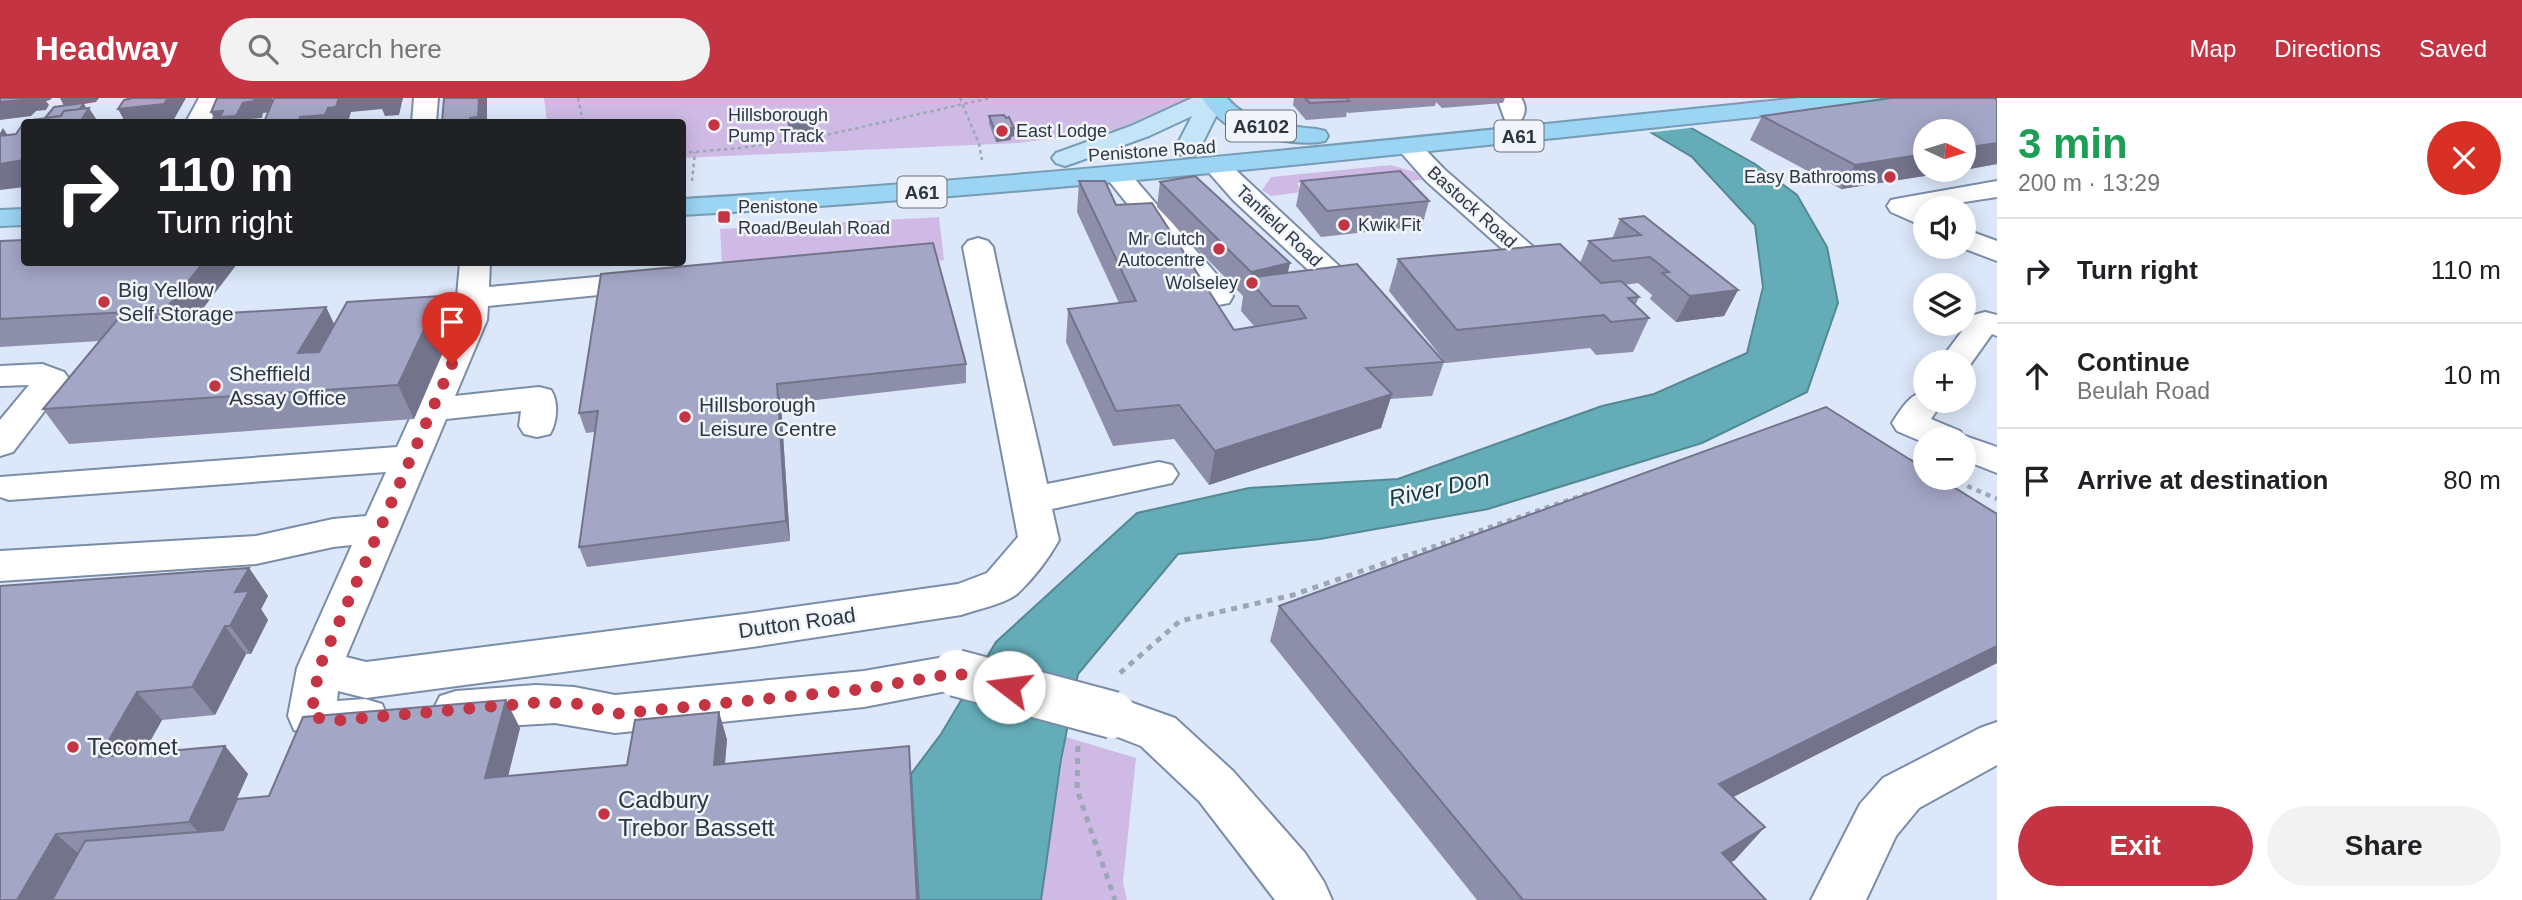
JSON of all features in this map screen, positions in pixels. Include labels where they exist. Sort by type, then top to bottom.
[{"type":"highway","name":"A6102","points":[[1213,98],[1230,115],[1244,121],[1284,132],[1316,136]]},
{"type":"highway","name":"Penistone Road","points":[[686,191],[1118,176],[1217,167],[1405,137],[1511,106],[1598,105],[1663,98]]},
{"type":"highway","name":"Penistone Road","points":[[686,191],[1316,136],[1405,137],[1628,124],[1868,98]]},
{"type":"highway","points":[[1161,172],[1178,162],[1188,149]]},
{"type":"highway","points":[[0,218],[21,217]]},
{"type":"highway","points":[[0,242],[21,240]]},
{"type":"main road","name":"A6102","points":[[1188,149],[1213,98]]},
{"type":"main road","name":"A6102","points":[[1065,158],[1140,131],[1213,98]]},
{"type":"street","points":[[200,119],[211,98]]},
{"type":"street","points":[[424,119],[426,98]]},
{"type":"street","name":"Bastock Road","points":[[1405,137],[1435,175],[1535,264]]},
{"type":"street","name":"Tanfield Road","points":[[1217,167],[1242,194],[1342,285]]},
{"type":"street","points":[[1118,176],[1218,296]]},
{"type":"street","points":[[1957,196],[1997,189]]},
{"type":"street","points":[[1913,204],[1901,206],[1913,212]]},
{"type":"street","points":[[1976,242],[1997,252]]},
{"type":"street","name":"Dutton Road","points":[[319,668],[366,680],[752,630],[961,599],[1002,584],[1038,540],[1031,499],[1006,441],[1008,380],[993,329],[978,247]]},
{"type":"street","points":[[674,279],[474,272],[471,320],[319,668],[311,716],[331,721],[542,702],[580,704],[615,714],[864,689],[956,673],[1101,711],[1158,732],[1216,786],[1286,870],[1305,900]]},
{"type":"street","points":[[1964,350],[1985,321],[1997,326]]},
{"type":"street","points":[[0,376],[42,374],[52,379],[0,444]]},
{"type":"street","points":[[433,409],[539,398],[537,426]]},
{"type":"street","points":[[1917,413],[1910,423],[1919,427]]},
{"type":"street","points":[[1976,451],[1997,461]]},
{"type":"street","points":[[9,487],[411,458]]},
{"type":"street","points":[[1031,499],[1159,474]]},
{"type":"street","points":[[0,566],[256,550],[333,533],[380,529]]},
{"type":"street","points":[[1838,900],[1878,820],[1901,793],[1997,742]]},
{"type":"path","points":[[578,98],[582,119]]},
{"type":"path","points":[[960,98],[979,144],[983,164]]},
{"type":"path","points":[[686,153],[817,137],[965,107],[990,98]]},
{"type":"path","points":[[686,191],[695,152]]},
{"type":"path","points":[[1900,456],[1913,462]]},
{"type":"path","points":[[1976,490],[1997,499]]},
{"type":"path","points":[[1115,900],[1077,790],[1101,711],[1180,621],[1293,595],[1591,493]]},
{"type":"shaded area","points":[[544,98],[1202,98],[1181,121],[1018,143],[686,158],[686,119],[547,119]]},
{"type":"shaded area","points":[[1391,165],[1415,172],[1422,180],[1388,183],[1379,175],[1297,183],[1302,192],[1271,196],[1262,190],[1271,177]]},
{"type":"shaded area","points":[[939,217],[944,260],[723,282],[720,229]]},
{"type":"shaded area","points":[[1066,737],[1136,758],[1123,882],[1127,900],[1041,900]]},
{"type":"water","name":"River Don","points":[[1593,98],[1638,98],[1755,164],[1797,195],[1827,247],[1838,303],[1807,392],[1702,443],[1488,509],[1320,539],[1178,554],[1078,674],[1061,760],[1041,900],[919,900],[911,774],[941,734],[996,642],[1137,513],[1249,488],[1398,479],[1602,406],[1654,394],[1747,353],[1763,287],[1755,225],[1692,157]]},
{"type":"pier","points":[[1590,98],[1645,98],[1698,127],[1646,133]]},
{"type":"building","points":[[0,98],[23,98],[0,102]]},
{"type":"building","points":[[168,98],[164,104],[118,109],[124,100]]},
{"type":"building","points":[[217,98],[255,98],[254,101],[243,103],[236,116],[220,117],[223,111],[211,112]]},
{"type":"building","points":[[274,98],[339,98],[336,107],[328,108],[325,115],[299,119],[265,119]]},
{"type":"building","points":[[444,98],[479,98],[478,117],[442,119]]},
{"type":"building","points":[[1305,98],[1347,98],[1349,101],[1310,103]]},
{"type":"building","points":[[1891,98],[1994,98],[1997,99],[1997,143],[1976,146],[1976,119],[1913,119],[1913,156],[1855,165],[1762,116]]},
{"type":"building","points":[[84,103],[79,110],[64,111],[61,116],[45,118],[54,107]]},
{"type":"building","points":[[89,108],[82,119],[39,119],[61,116],[64,111]]},
{"type":"building","points":[[989,116],[1009,117],[1014,128],[996,133]]},
{"type":"building","points":[[813,118],[814,122],[789,125],[788,120]]},
{"type":"building","points":[[21,126],[21,160],[0,164],[0,136],[16,134]]},
{"type":"building","points":[[1400,171],[1429,201],[1327,211],[1301,181]]},
{"type":"building","points":[[1195,176],[1290,263],[1251,272],[1160,182]]},
{"type":"building","points":[[1079,181],[1105,181],[1116,205],[1152,203],[1234,330],[1306,318],[1298,306],[1272,306],[1247,278],[1357,264],[1444,362],[1366,368],[1392,394],[1215,451],[1179,405],[1116,411],[1068,309],[1136,301]]},
{"type":"building","points":[[1644,216],[1738,290],[1690,296],[1662,273],[1669,272],[1650,257],[1613,261],[1589,241],[1641,235],[1620,219]]},
{"type":"building","points":[[21,240],[21,266],[201,266],[165,310],[0,319],[0,241]]},
{"type":"building","name":"Hillsborough Leisure Centre","points":[[933,243],[966,364],[777,384],[786,521],[579,547],[598,411],[579,413],[601,274]]},
{"type":"building","points":[[1560,244],[1601,283],[1621,281],[1639,297],[1628,298],[1649,318],[1611,322],[1604,315],[1457,330],[1398,259]]},
{"type":"building","points":[[440,296],[398,385],[43,409],[117,320],[326,307],[298,353],[319,352],[347,302]]},
{"type":"building","points":[[1826,407],[1913,461],[1913,490],[1958,490],[1997,514],[1997,646],[1719,784],[1765,827],[1722,853],[1766,900],[1523,900],[1279,606]]},
{"type":"building","name":"Tecomet","points":[[249,568],[235,592],[249,591],[230,626],[225,626],[192,687],[137,692],[99,757],[225,746],[189,822],[56,834],[17,900],[0,900],[0,586]]},
{"type":"building","name":"Cadbury Trebor Bassett","points":[[506,700],[485,778],[627,765],[635,720],[719,712],[714,765],[909,746],[917,900],[52,900],[85,841],[223,830],[237,799],[269,796],[303,717]]},
{"type":"place","name":"Hillsborough Pump Track","points":[[714,125]]},
{"type":"place","name":"East Lodge","points":[[1002,131]]},
{"type":"place","name":"Easy Bathrooms","points":[[1890,177]]},
{"type":"place","name":"Penistone Road/Beulah Road","points":[[724,217]]},
{"type":"place","name":"Kwik Fit","points":[[1344,225]]},
{"type":"place","name":"Mr Clutch Autocentre","points":[[1219,249]]},
{"type":"place","name":"Wolseley","points":[[1252,283]]},
{"type":"place","name":"Big Yellow Self Storage","points":[[104,302]]},
{"type":"place","name":"Sheffield Assay Office","points":[[215,386]]},
{"type":"place","name":"Hillsborough Leisure Centre","points":[[685,417]]},
{"type":"place","name":"Tecomet","points":[[73,747]]},
{"type":"place","name":"Cadbury Trebor Bassett","points":[[604,814]]},
{"type":"route","points":[[452,364],[319,668],[311,716],[331,721],[542,702],[580,704],[615,714],[864,689],[956,673],[1009,687]]}]
